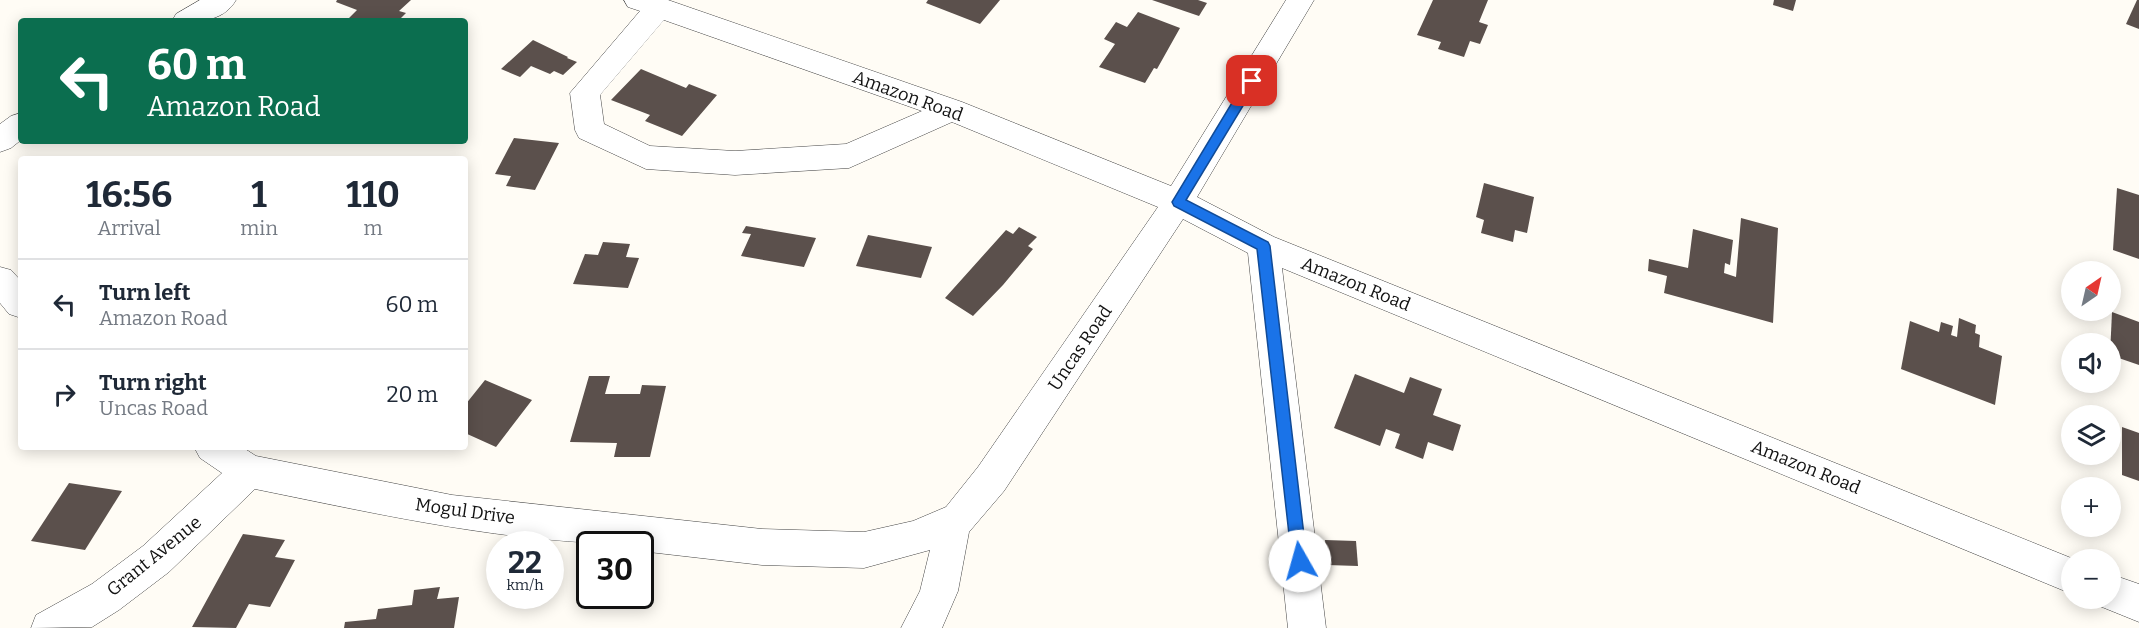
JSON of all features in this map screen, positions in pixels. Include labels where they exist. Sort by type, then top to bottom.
[{"type":"street","points":[[191,18],[222,0]]},
{"type":"street","name":"Uncas Road","points":[[762,547],[864,550],[916,538],[959,519],[991,479],[1178,202],[1300,0]]},
{"type":"street","points":[[648,4],[585,93],[590,130],[646,157],[735,163],[849,156],[952,110]]},
{"type":"street","name":"Amazon Road","points":[[648,4],[952,110],[1178,202],[1263,246],[2061,572]]},
{"type":"street","points":[[0,140],[18,126]]},
{"type":"street","points":[[1263,246],[1307,628]]},
{"type":"street","points":[[0,280],[18,301]]},
{"type":"street","name":"Mogul Drive","points":[[216,450],[248,471],[452,512],[762,547]]},
{"type":"street","name":"Grant Avenue","points":[[50,628],[121,588],[202,519],[248,471]]},
{"type":"street","points":[[920,628],[928,618],[945,577],[951,522]]},
{"type":"street","points":[[2121,596],[2139,603]]},
{"type":"building","points":[[337,0],[411,0],[399,11],[406,13],[401,18],[349,18],[357,10],[336,2]]},
{"type":"building","points":[[928,0],[1000,0],[980,24],[926,3]]},
{"type":"building","points":[[1152,0],[1198,0],[1207,3],[1199,16]]},
{"type":"building","points":[[1433,0],[1488,0],[1479,22],[1488,25],[1480,44],[1470,41],[1464,57],[1438,49],[1441,42],[1417,35]]},
{"type":"building","points":[[1774,0],[1796,0],[1793,11],[1773,5]]},
{"type":"building","points":[[2139,0],[2139,29],[2126,24]]},
{"type":"building","points":[[1138,12],[1180,28],[1157,69],[1154,68],[1145,83],[1099,67],[1115,44],[1104,39],[1116,22],[1127,27]]},
{"type":"building","points":[[533,40],[577,62],[563,75],[554,71],[550,74],[531,66],[520,77],[501,69]]},
{"type":"building","points":[[641,69],[686,88],[689,84],[717,95],[682,136],[645,121],[650,115],[611,100]]},
{"type":"building","points":[[514,138],[559,143],[535,190],[506,186],[511,176],[495,174]]},
{"type":"building","points":[[1484,183],[1534,197],[1527,233],[1515,230],[1513,242],[1481,233],[1484,220],[1476,217]]},
{"type":"building","points":[[2117,188],[2139,195],[2139,259],[2113,250]]},
{"type":"building","points":[[1741,218],[1778,228],[1773,323],[1664,293],[1667,276],[1648,271],[1649,259],[1688,268],[1693,229],[1733,240],[1730,265],[1725,263],[1724,273],[1736,277]]},
{"type":"building","points":[[746,226],[816,238],[804,267],[741,256],[751,234],[742,233]]},
{"type":"building","points":[[1019,227],[1037,237],[1028,246],[1033,249],[973,316],[945,298],[1006,230],[1013,234]]},
{"type":"building","points":[[868,235],[932,247],[921,278],[856,266]]},
{"type":"building","points":[[603,242],[630,244],[626,257],[639,258],[628,288],[573,284],[585,254],[598,255]]},
{"type":"building","points":[[2121,315],[2139,322],[2139,365],[2121,359],[2121,333],[2111,333],[2112,321],[2121,321]]},
{"type":"building","points":[[1959,318],[1976,325],[1975,333],[1980,335],[1979,347],[2002,356],[1995,405],[1901,369],[1910,321],[1939,332],[1941,322],[1953,326],[1951,335],[1957,337]]},
{"type":"building","points":[[1355,374],[1404,393],[1410,377],[1442,389],[1433,415],[1461,425],[1453,451],[1428,442],[1423,459],[1395,448],[1400,434],[1386,429],[1380,446],[1334,428]]},
{"type":"building","points":[[589,376],[610,376],[605,394],[640,394],[642,385],[666,386],[650,457],[614,457],[617,443],[570,442]]},
{"type":"building","points":[[485,380],[532,400],[496,447],[468,434],[468,401]]},
{"type":"building","points":[[2122,427],[2139,433],[2139,481],[2122,475]]},
{"type":"building","points":[[69,483],[122,491],[85,550],[31,541]]},
{"type":"building","points":[[243,534],[285,540],[275,557],[295,560],[270,607],[249,604],[236,628],[192,627]]},
{"type":"building","points":[[1325,540],[1356,541],[1358,566],[1327,565]]},
{"type":"building","points":[[440,587],[437,599],[459,597],[454,628],[344,628],[345,622],[376,619],[378,609],[412,605],[414,590]]},
{"type":"route","points":[[1252,81],[1178,202],[1263,246],[1300,561]]}]
